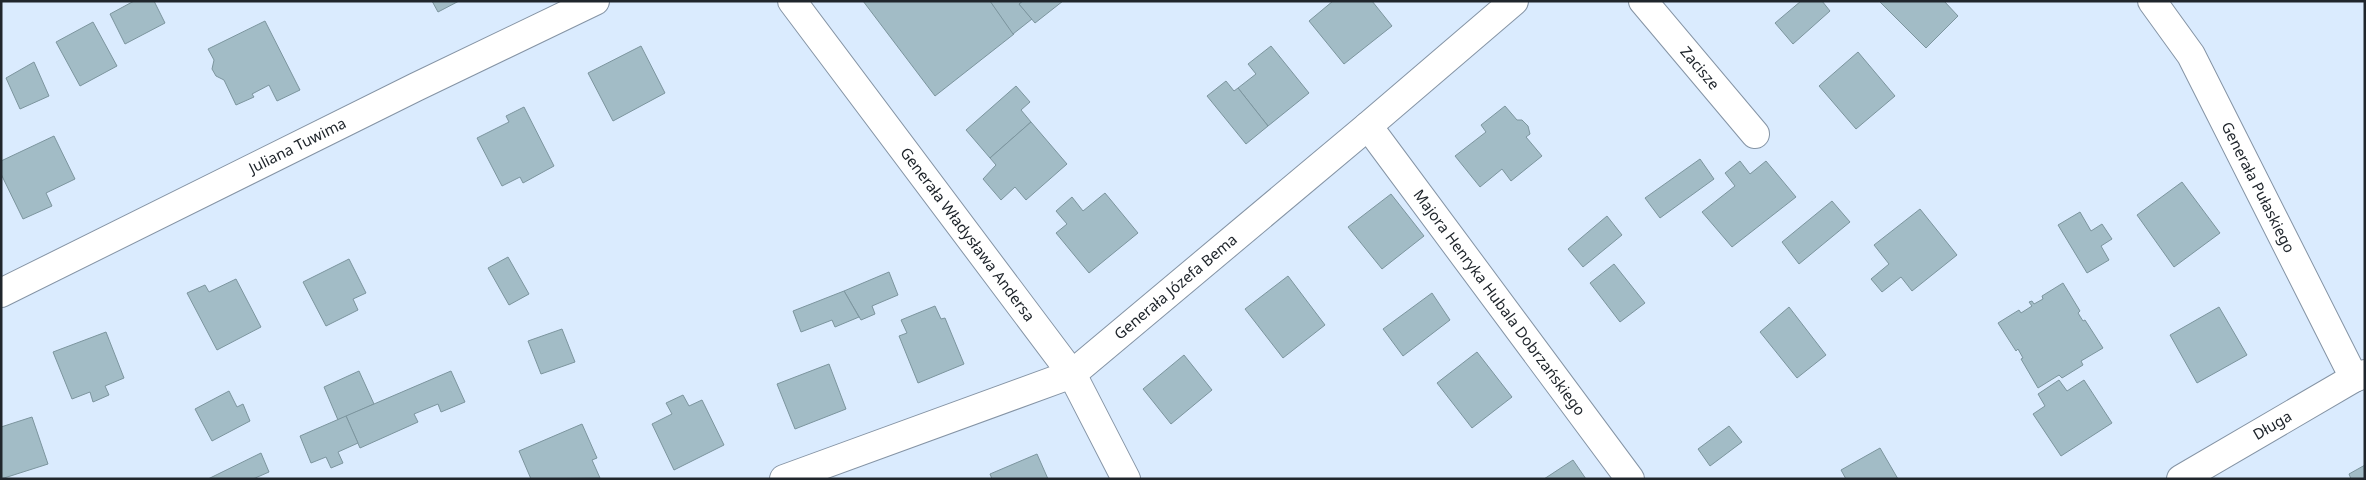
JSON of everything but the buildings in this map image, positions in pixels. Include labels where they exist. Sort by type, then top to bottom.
[{"type":"street","name":"Juliana Tuwima","points":[[1,293],[416,87],[595,1]]},
{"type":"street","name":"Generała Władysława Andersa","points":[[792,1],[1072,374],[1126,479]]},
{"type":"street","name":"Generała Józefa Bema","points":[[784,479],[1072,374],[1514,1]]},
{"type":"street","name":"Zacisze","points":[[1643,1],[1755,134]]},
{"type":"street","name":"Generała Pułaskiego","points":[[2152,1],[2191,55],[2359,376]]},
{"type":"street","name":"Majora Henryka Hubala Dobrzańskiego","points":[[1368,126],[1630,479]]},
{"type":"street","name":"Długa","points":[[2181,479],[2359,376]]}]
